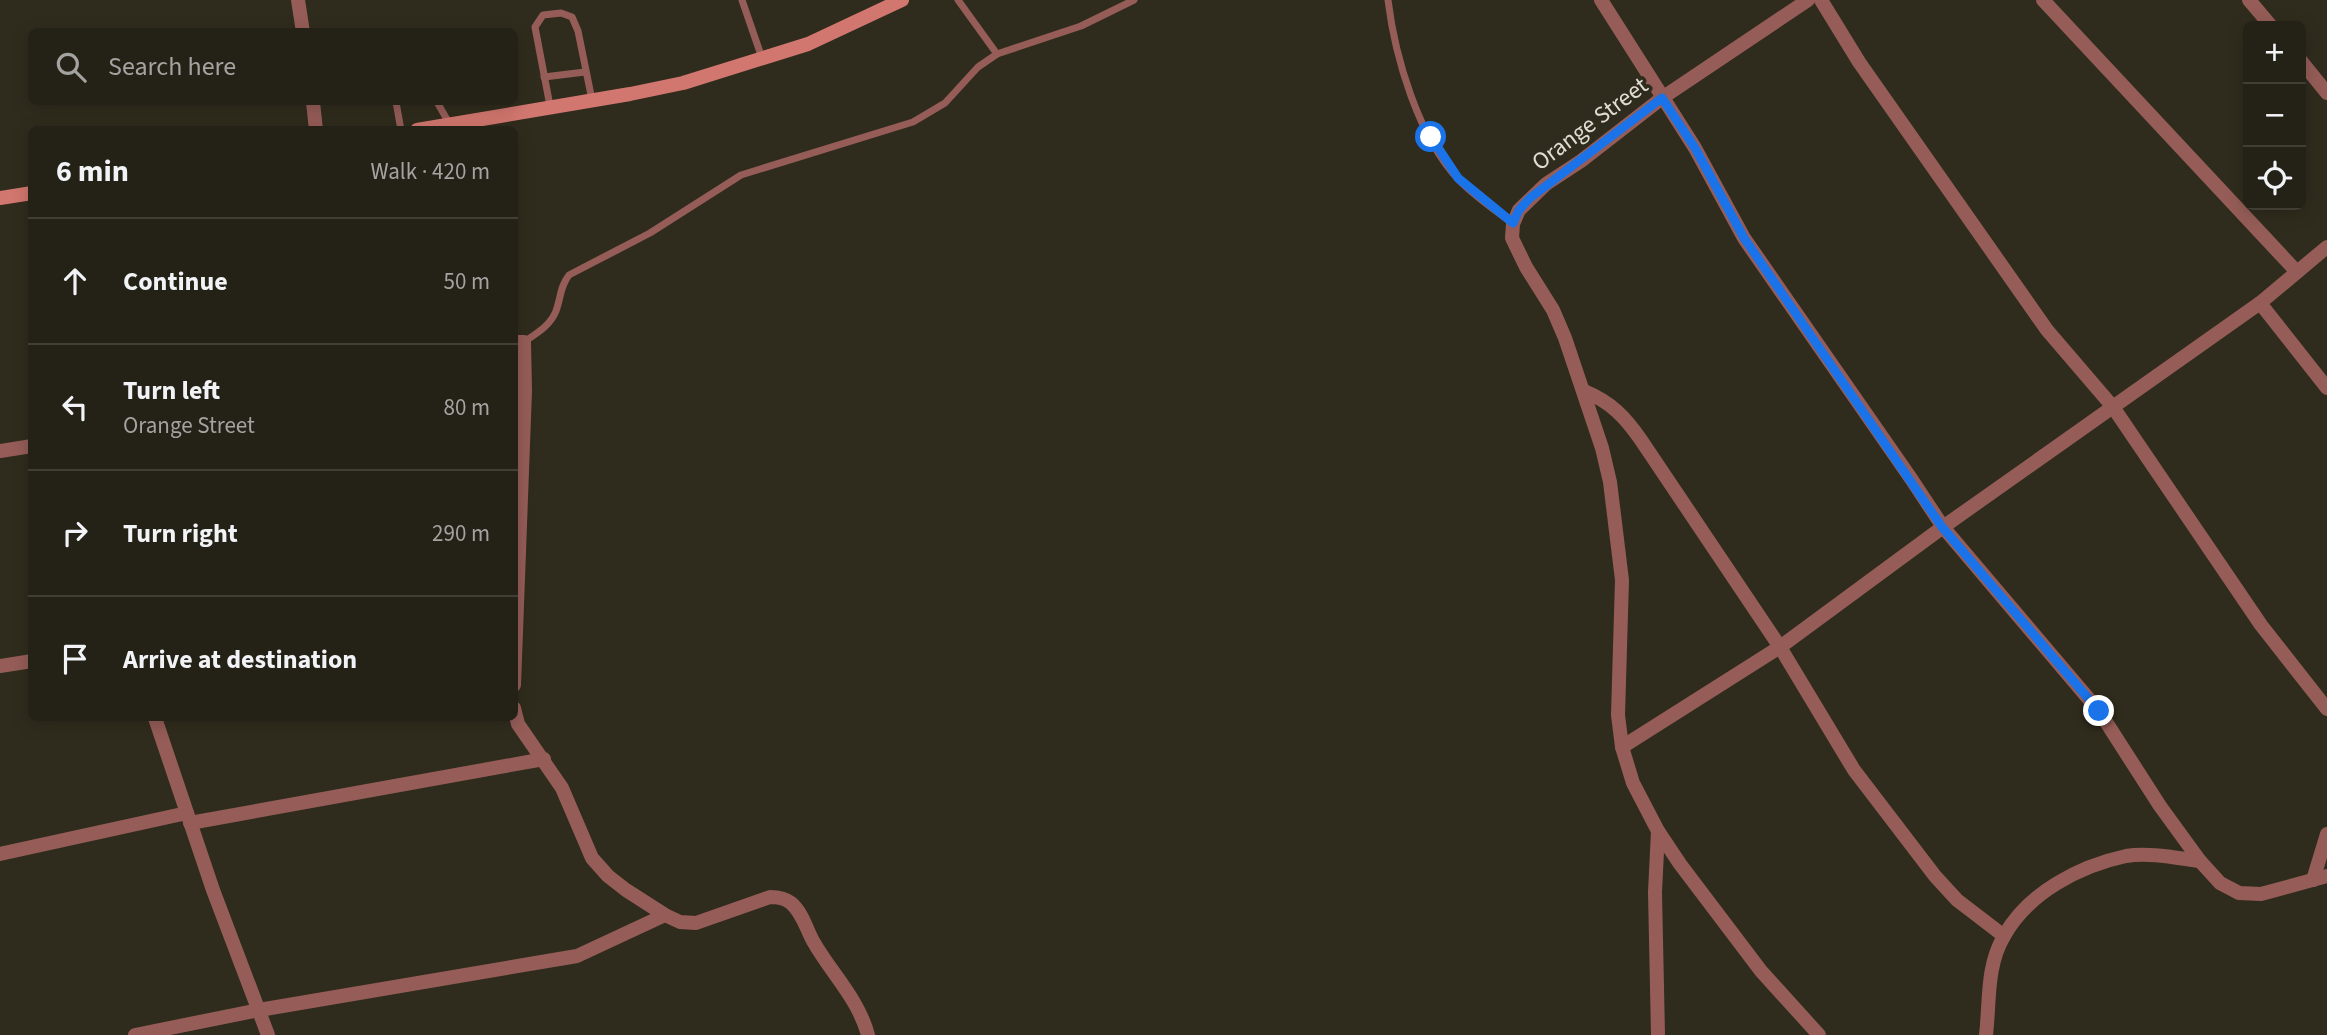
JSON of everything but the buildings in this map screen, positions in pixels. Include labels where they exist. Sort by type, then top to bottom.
[{"type":"main road","points":[[443,126],[684,83],[808,44],[902,0]]},
{"type":"main road","points":[[0,198],[28,194]]},
{"type":"street","points":[[298,0],[302,28]]},
{"type":"street","points":[[1601,0],[1695,148],[1744,238],[1942,527],[2099,711],[2200,861],[2220,883],[2239,892],[2261,894],[2320,878],[2327,834]]},
{"type":"street","name":"Orange Street","points":[[1513,223],[1519,210],[1538,191],[1662,98],[1808,0]]},
{"type":"street","points":[[1821,0],[1859,62],[2047,330],[2113,407],[2261,625],[2327,709]]},
{"type":"street","points":[[2043,0],[2297,272]]},
{"type":"street","points":[[2249,0],[2267,21]]},
{"type":"street","points":[[2306,67],[2327,93]]},
{"type":"street","points":[[313,105],[316,126]]},
{"type":"street","points":[[1513,223],[1512,237],[1516,248],[1553,310],[1584,391],[1610,482],[1622,580],[1618,715],[1622,747],[1633,783],[1658,831],[1680,864],[1761,971],[1819,1035]]},
{"type":"street","points":[[1622,747],[1780,647],[1942,527],[2260,303],[2327,247]]},
{"type":"street","points":[[2260,303],[2327,388]]},
{"type":"street","points":[[518,536],[526,391],[519,342]]},
{"type":"street","points":[[1584,391],[1600,397],[1623,415],[1780,647],[1844,755],[1935,876],[1957,900],[2004,936]]},
{"type":"street","points":[[0,451],[28,447]]},
{"type":"street","points":[[0,666],[28,662]]},
{"type":"street","points":[[156,721],[188,818],[268,1035]]},
{"type":"street","points":[[518,721],[562,788],[592,858],[608,876],[665,915],[680,922],[696,923],[770,897],[783,898],[798,911],[814,942],[854,1000],[862,1014],[868,1035]]},
{"type":"street","points":[[0,854],[188,818],[544,759]]},
{"type":"street","points":[[1658,831],[1655,892],[1658,1035]]},
{"type":"street","points":[[1986,1035],[1988,988],[2004,936],[2036,897],[2064,879],[2093,866],[2128,856],[2165,856],[2200,861]]},
{"type":"street","points":[[135,1035],[259,1010],[577,956],[665,915]]},
{"type":"lane","points":[[742,0],[762,58]]},
{"type":"lane","points":[[958,0],[997,54]]},
{"type":"lane","points":[[519,342],[545,328],[556,312],[562,284],[569,275],[650,233],[741,175],[913,122],[946,103],[978,67],[997,54],[1082,26],[1133,0]]},
{"type":"lane","points":[[1388,0],[1412,102],[1431,137],[1458,178],[1513,223]]},
{"type":"lane","points":[[550,106],[535,27],[543,15],[561,13],[572,17],[578,31],[592,100]]},
{"type":"lane","points":[[544,77],[585,72]]},
{"type":"lane","points":[[397,105],[400,126]]},
{"type":"lane","points":[[438,105],[443,126]]},
{"type":"route","points":[[1431,137],[1458,178],[1479,198],[1513,223],[1519,210],[1546,184],[1581,161],[1662,98],[1695,148],[1744,238],[1942,527],[2099,711]]}]
